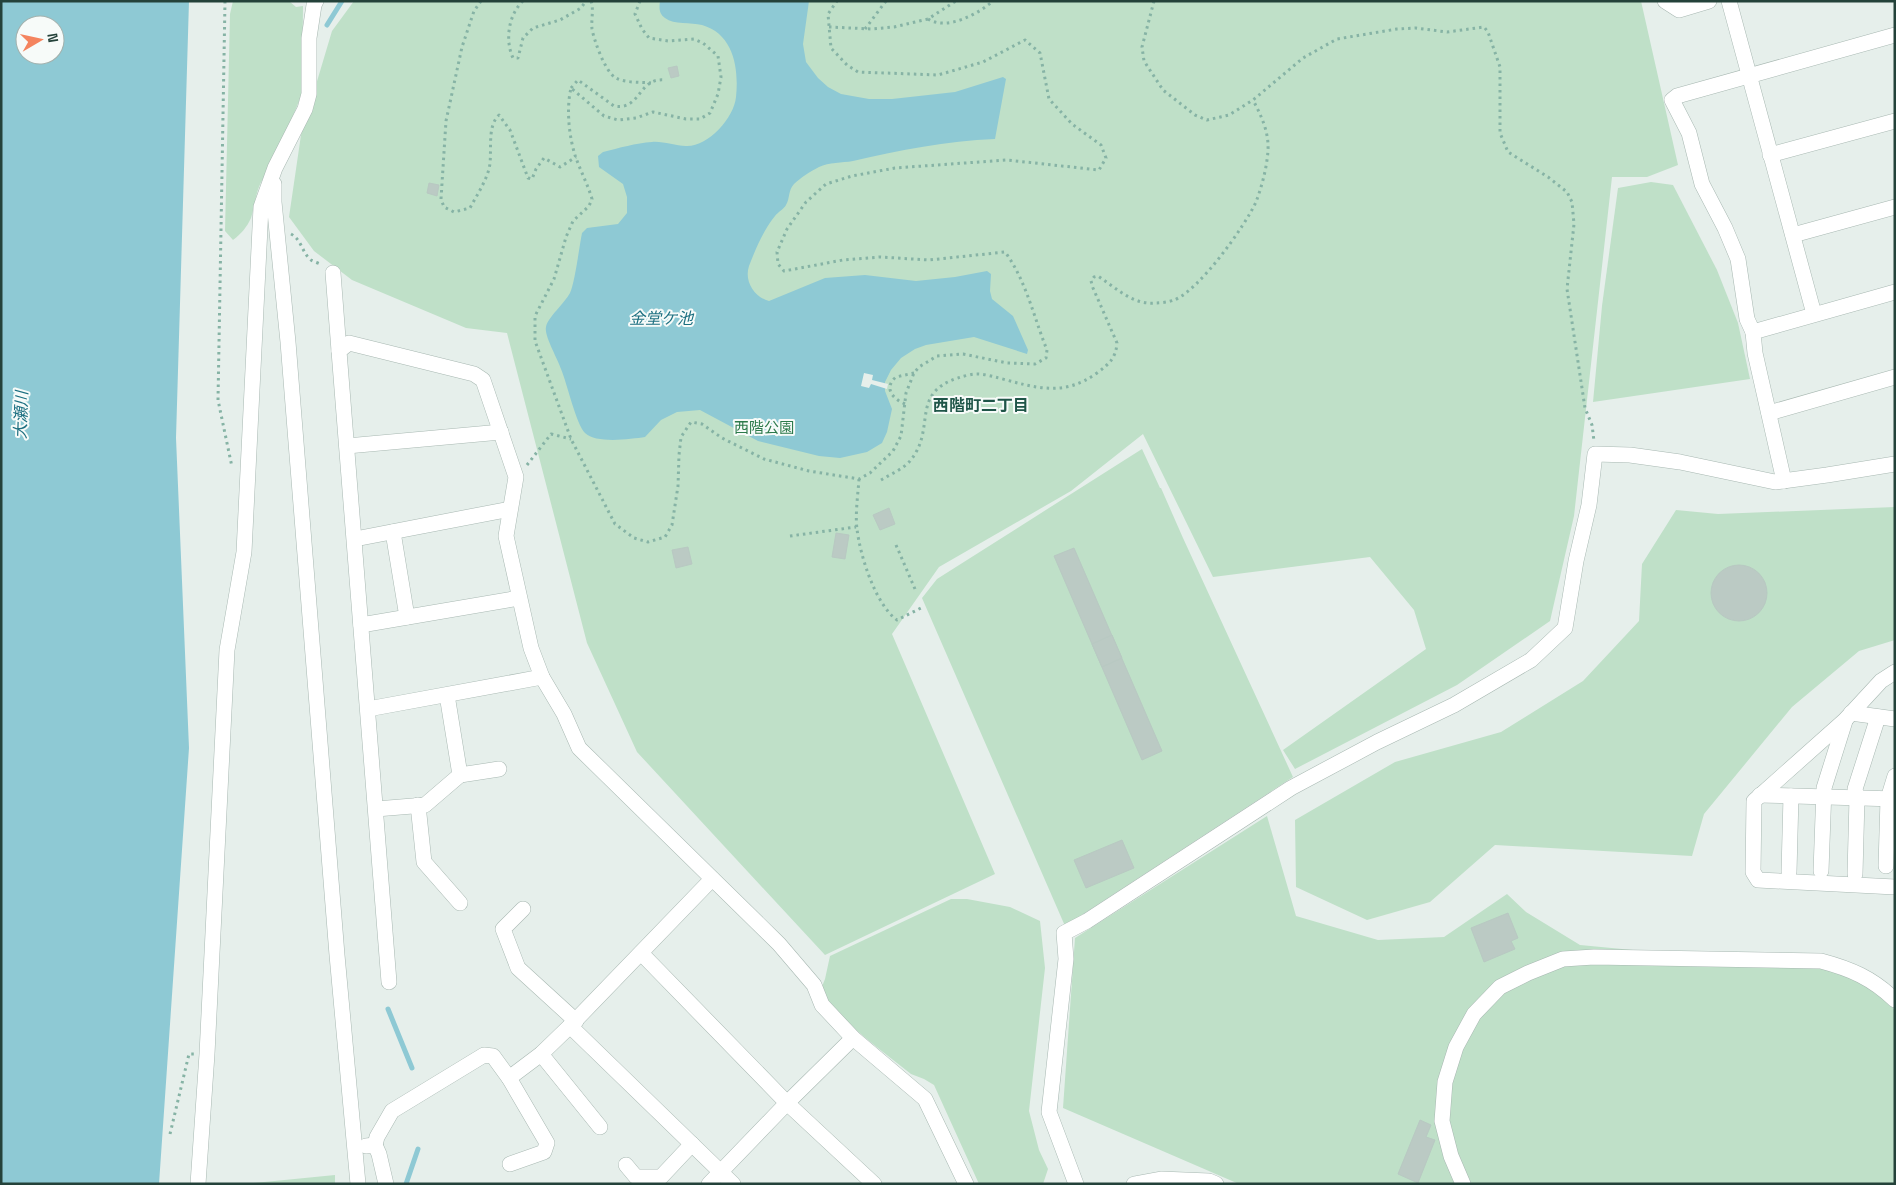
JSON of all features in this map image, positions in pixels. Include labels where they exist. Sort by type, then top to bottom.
[{"type":"street","points":[[198,1184],[207,1054],[227,650],[244,552],[261,208],[275,168],[305,109],[309,94],[309,38],[316,1]]},
{"type":"street","points":[[1665,1],[1679,10],[1709,1]]},
{"type":"street","points":[[1729,1],[1814,314]]},
{"type":"street","points":[[1784,481],[1755,354],[1753,332],[1747,319],[1738,259],[1725,228],[1702,184],[1689,133],[1672,100],[1676,96],[1748,74],[1895,35]]},
{"type":"street","points":[[1770,155],[1895,121]]},
{"type":"street","points":[[275,168],[274,202],[288,342],[312,657],[358,1184]]},
{"type":"street","points":[[1793,235],[1895,207]]},
{"type":"street","points":[[333,273],[389,982]]},
{"type":"street","points":[[1753,332],[1895,292]]},
{"type":"street","points":[[339,351],[349,343],[474,374],[483,380],[516,477],[516,487],[506,536],[530,648],[542,677],[564,714],[579,748],[779,944],[814,985],[822,1005],[853,1038],[925,1098],[966,1184]]},
{"type":"street","points":[[1769,412],[1895,377]]},
{"type":"street","points":[[347,446],[501,432]]},
{"type":"street","points":[[1076,1184],[1049,1112],[1066,959],[1064,933],[1086,921],[1291,788],[1377,742],[1454,705],[1531,660],[1565,628],[1576,561],[1589,506],[1595,454],[1630,455],[1680,462],[1775,482],[1895,464]]},
{"type":"street","points":[[355,539],[510,509]]},
{"type":"street","points":[[393,532],[407,617]]},
{"type":"street","points":[[361,625],[518,598]]},
{"type":"street","points":[[1895,672],[1881,681],[1848,717],[1754,801],[1753,863],[1753,872],[1758,880],[1895,887]]},
{"type":"street","points":[[368,708],[542,677]]},
{"type":"street","points":[[447,695],[460,775]]},
{"type":"street","points":[[1848,717],[1895,719]]},
{"type":"street","points":[[1821,871],[1824,788],[1848,717]]},
{"type":"street","points":[[1855,874],[1857,798],[1855,789],[1878,717]]},
{"type":"street","points":[[376,810],[425,805],[460,775],[498,769]]},
{"type":"street","points":[[1886,866],[1891,799],[1895,776]]},
{"type":"street","points":[[1760,795],[1891,799]]},
{"type":"street","points":[[1789,872],[1791,796]]},
{"type":"street","points":[[418,805],[424,862],[460,903]]},
{"type":"street","points":[[509,1078],[540,1054],[573,1024],[712,879]]},
{"type":"street","points":[[522,909],[503,929],[518,968],[733,1184]]},
{"type":"street","points":[[641,953],[787,1103],[874,1184]]},
{"type":"street","points":[[1463,1184],[1451,1156],[1442,1121],[1445,1082],[1456,1047],[1474,1014],[1500,988],[1528,973],[1563,959],[1594,957],[1821,961],[1850,969],[1882,988],[1895,1000]]},
{"type":"street","points":[[709,1184],[853,1038]]},
{"type":"street","points":[[540,1054],[600,1127]]},
{"type":"street","points":[[386,1184],[380,1154],[375,1145],[377,1137],[392,1111],[484,1055],[493,1056],[509,1078],[547,1143],[544,1152],[510,1164]]},
{"type":"street","points":[[626,1166],[636,1177],[661,1177],[692,1144]]},
{"type":"street","points":[[354,1147],[375,1145]]},
{"type":"street","points":[[1134,1184],[1161,1179],[1213,1183]]},
{"type":"path","points":[[225,1],[218,400],[233,474],[248,482]]},
{"type":"path","points":[[481,1],[474,11],[462,47],[446,121],[440,199],[444,208],[454,212],[470,208],[485,182],[490,167],[492,129],[499,115],[510,130],[528,178],[532,180],[536,169],[544,158],[560,168],[576,157]]},
{"type":"path","points":[[522,1],[512,17],[509,50],[513,58],[518,58],[523,38],[533,28],[560,20],[581,8],[586,1]]},
{"type":"path","points":[[590,1],[592,5],[591,15],[594,39],[610,73],[616,78],[651,83]]},
{"type":"path","points":[[571,88],[604,116],[618,120],[636,118],[653,112],[686,119],[700,119],[710,113],[718,94],[721,77],[718,56],[703,43],[694,39],[668,40],[649,38],[642,29],[635,14],[640,1]]},
{"type":"path","points":[[665,80],[658,79],[651,83],[628,106],[621,107],[614,106],[578,80],[571,88],[569,98],[570,122],[576,157],[592,199],[589,206],[573,221],[554,280],[535,316],[535,341],[571,439],[615,524],[634,538],[648,542],[665,537],[672,525],[681,437],[691,422],[702,424],[722,438],[764,459],[809,471],[859,479],[870,473],[892,451],[901,436],[906,392],[914,373],[919,367],[937,356],[963,354],[1007,364],[1035,364],[1046,358],[1047,350],[1013,263],[1005,252],[929,260],[880,257],[843,260],[784,271],[778,264],[777,252],[787,229],[806,202],[826,184],[852,176],[895,168],[1007,160],[1099,170],[1106,158],[1101,145],[1072,124],[1049,99],[1040,53],[1025,40],[983,62],[938,75],[858,72],[847,65],[831,48],[828,14],[837,1]]},
{"type":"path","points":[[865,29],[886,1]]},
{"type":"path","points":[[829,27],[865,29],[894,27],[928,19],[956,1]]},
{"type":"path","points":[[928,19],[940,23],[961,19],[983,9],[993,1]]},
{"type":"path","points":[[1154,1],[1142,47],[1144,61],[1163,90],[1195,115],[1207,120],[1229,114],[1253,100],[1303,58],[1337,40],[1397,29],[1416,28],[1447,32],[1484,27],[1488,32],[1500,67],[1500,133],[1508,152],[1548,177],[1567,192],[1572,202],[1574,224],[1567,288],[1585,408],[1592,425],[1595,454]]},
{"type":"path","points":[[881,480],[901,468],[912,458],[920,444],[925,412],[933,393],[946,382],[971,374],[985,375],[1054,390],[1076,386],[1107,365],[1117,353],[1118,343],[1092,288],[1091,281],[1094,277],[1098,276],[1135,300],[1154,303],[1175,300],[1196,284],[1244,224],[1256,200],[1261,184],[1268,149],[1267,135],[1253,100]]},
{"type":"path","points":[[276,225],[296,236],[304,252],[311,260],[322,264],[333,273]]},
{"type":"path","points":[[905,404],[894,398],[888,386],[896,377],[914,373]]},
{"type":"path","points":[[516,477],[551,434],[571,439]]},
{"type":"path","points":[[859,479],[856,527],[861,551],[879,597],[888,614],[897,620],[923,608]]},
{"type":"path","points":[[790,536],[856,527]]},
{"type":"path","points":[[896,545],[915,590]]},
{"type":"path","points":[[170,1134],[189,1054],[207,1054]]},
{"type":"green space","points":[[233,1],[289,1],[296,7],[303,6],[302,94],[270,171],[259,186],[251,218],[244,230],[233,240],[225,231],[230,14]]},
{"type":"green space","name":"西階公園","points":[[354,1],[1641,1],[1678,165],[1647,177],[1612,177],[1574,516],[1550,621],[1457,685],[1295,769],[1283,750],[1426,649],[1414,610],[1370,557],[1213,577],[1143,434],[1071,491],[939,567],[892,634],[995,874],[825,955],[637,752],[587,643],[507,333],[466,328],[352,280],[314,251],[289,217],[301,135],[332,31]]},
{"type":"green space","points":[[1651,182],[1673,185],[1717,270],[1738,323],[1750,379],[1593,402],[1602,306],[1618,188]]},
{"type":"green space","points":[[1142,449],[1293,777],[1065,926],[922,598],[937,579]]},
{"type":"green space","points":[[1895,507],[1895,640],[1859,651],[1792,707],[1704,814],[1692,856],[1495,845],[1430,902],[1367,920],[1296,887],[1295,820],[1395,762],[1501,732],[1583,681],[1639,621],[1642,564],[1676,510],[1718,514]]},
{"type":"green space","points":[[1267,816],[1296,916],[1378,940],[1444,937],[1507,894],[1526,912],[1580,945],[1822,968],[1848,974],[1880,994],[1895,1010],[1895,1184],[1239,1184],[1063,1108],[1075,938]]},
{"type":"green space","points":[[951,899],[967,899],[1010,907],[1040,921],[1045,968],[1029,1111],[1039,1150],[1048,1169],[1043,1184],[979,1184],[934,1085],[911,1074],[849,1023],[828,1000],[821,989],[830,956]]},
{"type":"green space","points":[[335,1175],[335,1184],[244,1184]]},
{"type":"water","name":"大瀬川","points":[[1,1],[189,1],[176,438],[189,748],[159,1184],[1,1184]]},
{"type":"water","name":"金堂ケ池","points":[[660,1],[809,1],[803,44],[806,62],[818,78],[828,87],[841,94],[869,99],[892,99],[955,92],[1003,77],[1006,79],[995,139],[941,144],[853,161],[827,164],[799,179],[792,186],[787,203],[775,216],[763,234],[749,266],[748,277],[749,283],[755,292],[769,301],[825,278],[865,275],[916,281],[987,271],[991,274],[990,291],[992,299],[1013,316],[1028,350],[1027,354],[974,337],[926,345],[915,349],[901,358],[891,370],[885,382],[885,391],[892,409],[887,432],[882,443],[867,452],[840,458],[819,456],[758,441],[700,410],[677,412],[661,420],[645,437],[605,440],[597,439],[585,433],[575,412],[563,375],[547,336],[546,327],[572,288],[582,233],[587,228],[618,224],[627,213],[627,197],[623,184],[599,167],[598,156],[603,152],[646,143],[660,142],[686,146],[703,142],[719,130],[725,122],[736,97],[735,64],[728,44],[713,30],[702,25],[669,20],[661,13]]},
{"type":"pier","points":[[864,373],[873,375],[872,380],[888,384],[887,389],[871,384],[869,388],[861,386]]},
{"type":"building","points":[[677,66],[679,76],[671,78],[668,68]]},
{"type":"building","points":[[429,183],[439,185],[437,196],[427,193]]},
{"type":"building","points":[[889,508],[895,524],[880,530],[873,515]]},
{"type":"building","points":[[836,533],[849,535],[845,559],[832,557]]},
{"type":"building","points":[[688,547],[692,564],[676,568],[672,550]]},
{"type":"building","points":[[1074,548],[1162,751],[1142,760],[1054,556]]},
{"type":"building","points":[[1739,565],[1750,567],[1759,573],[1765,582],[1767,593],[1765,604],[1759,613],[1750,619],[1739,621],[1728,619],[1719,613],[1713,604],[1711,593],[1713,582],[1719,573],[1728,567]]},
{"type":"building","points":[[1112,635],[1122,658],[1102,667],[1092,644]]},
{"type":"building","points":[[1122,840],[1134,868],[1086,888],[1074,860]]},
{"type":"building","points":[[1508,913],[1518,938],[1511,941],[1515,949],[1484,962],[1471,928]]},
{"type":"building","points":[[1420,1120],[1431,1125],[1426,1137],[1435,1140],[1418,1183],[1398,1174]]},
{"type":"waterway","points":[[327,25],[342,1]]},
{"type":"waterway","points":[[388,1009],[412,1068]]},
{"type":"waterway","points":[[406,1184],[418,1149]]},
{"type":"district","name":"西階町二丁目","points":[[981,405]]}]
